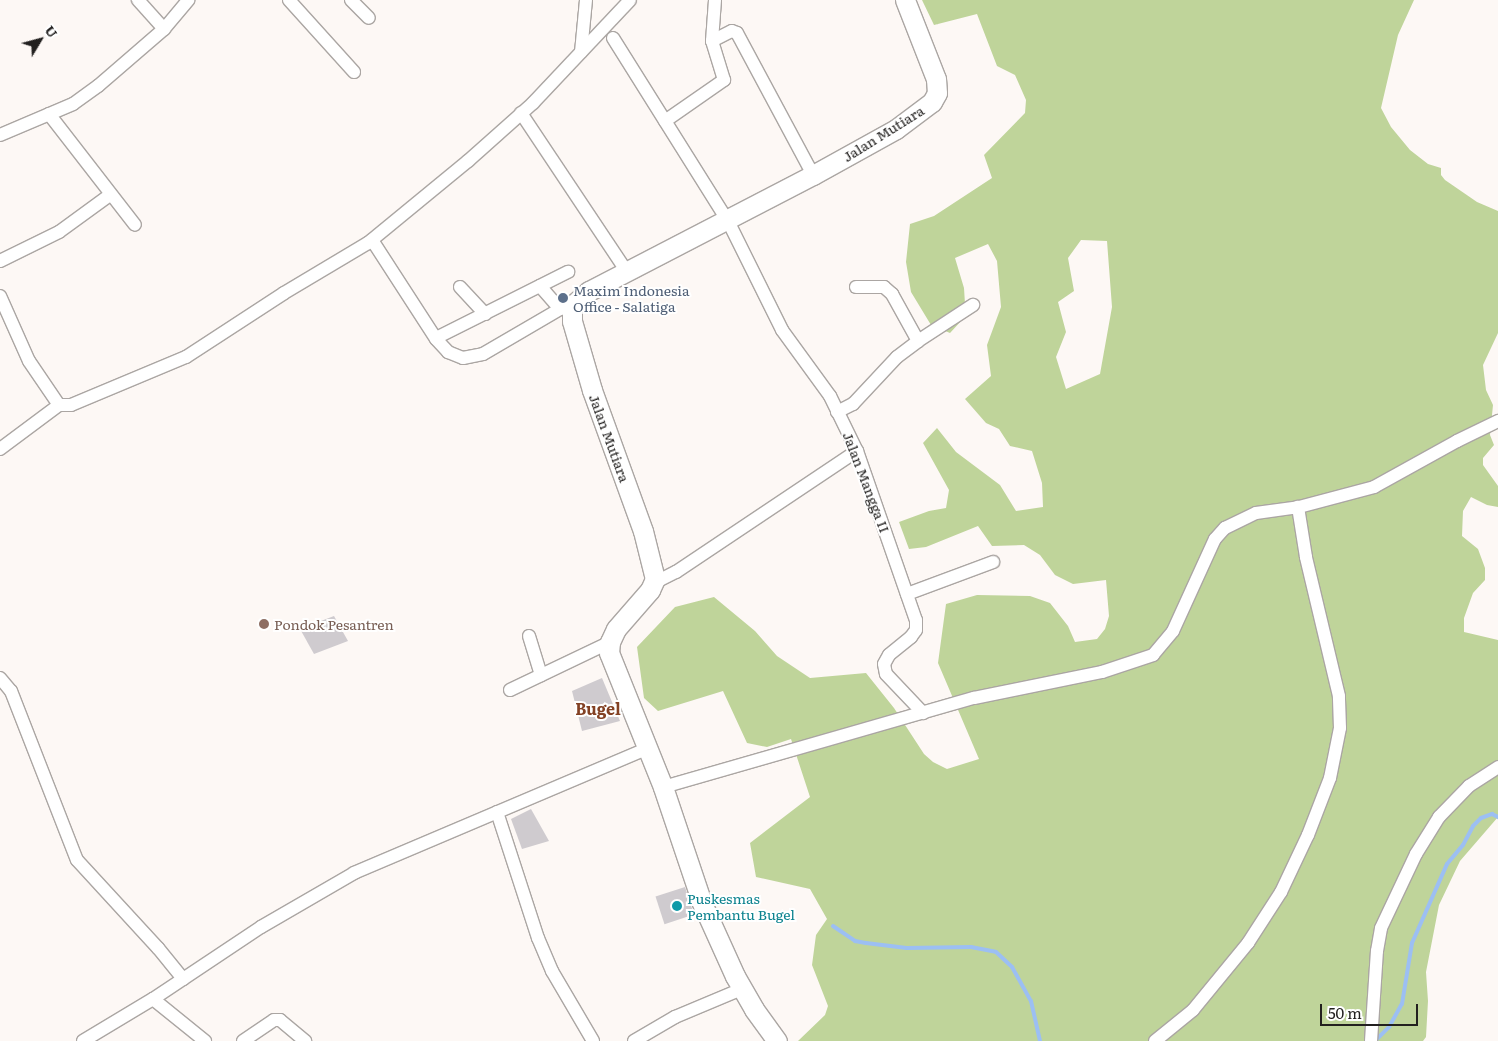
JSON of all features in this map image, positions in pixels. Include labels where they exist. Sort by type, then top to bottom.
[{"type":"street","points":[[138,0],[164,29]]},
{"type":"street","points":[[0,135],[73,104],[98,86],[164,29],[188,0]]},
{"type":"street","points":[[289,0],[354,72]]},
{"type":"street","points":[[351,0],[369,18]]},
{"type":"street","points":[[581,52],[586,0]]},
{"type":"street","points":[[0,449],[59,405],[71,405],[186,357],[372,240],[468,161],[521,113],[630,0]]},
{"type":"street","points":[[665,121],[724,80],[712,41],[715,0]]},
{"type":"street","name":"Jalan Mutiara","points":[[654,583],[654,571],[643,531],[592,390],[572,315],[567,306],[589,291],[728,221],[896,129],[932,102],[937,93],[936,79],[905,0]]},
{"type":"street","points":[[712,41],[732,31],[737,33],[813,175]]},
{"type":"street","name":"Jalan Mangga II","points":[[613,38],[728,221],[782,330],[830,396],[858,451],[916,620],[916,630],[911,637],[889,655],[884,664],[886,674],[891,682],[923,713]]},
{"type":"street","points":[[521,113],[627,272]]},
{"type":"street","points":[[49,114],[135,225]]},
{"type":"street","points":[[0,261],[59,232],[110,195]]},
{"type":"street","points":[[372,240],[436,338],[448,352],[463,358],[483,354],[567,306],[540,286]]},
{"type":"street","points":[[436,338],[568,272]]},
{"type":"street","points":[[460,287],[485,314]]},
{"type":"street","points":[[856,287],[884,287],[892,294],[918,342]]},
{"type":"street","points":[[0,296],[29,361],[59,405]]},
{"type":"street","points":[[838,412],[853,404],[897,357],[973,305]]},
{"type":"street","points":[[663,787],[974,698],[1102,672],[1153,655],[1174,631],[1215,539],[1225,528],[1256,513],[1298,507],[1374,487],[1457,441],[1498,421]]},
{"type":"street","points":[[777,1041],[742,989],[702,904],[663,787],[609,653],[610,642],[616,629],[654,583],[676,572],[858,451]]},
{"type":"street","points":[[1155,1041],[1193,1010],[1248,943],[1282,892],[1308,835],[1330,778],[1340,728],[1339,696],[1306,557],[1298,507]]},
{"type":"street","points":[[907,594],[993,562]]},
{"type":"street","points":[[529,636],[542,675]]},
{"type":"street","points":[[510,690],[610,642]]},
{"type":"street","points":[[0,678],[11,691],[77,860],[158,948],[183,979]]},
{"type":"street","points":[[83,1041],[153,999],[261,927],[354,874],[648,748]]},
{"type":"street","points":[[1371,1041],[1377,951],[1381,928],[1387,914],[1416,854],[1439,817],[1452,801],[1469,786],[1498,767]]},
{"type":"street","points":[[497,812],[538,938],[552,971],[592,1041]]},
{"type":"street","points":[[634,1041],[676,1017],[742,989]]},
{"type":"street","points":[[153,999],[205,1041]]},
{"type":"street","points":[[243,1041],[274,1020],[280,1020],[288,1024],[305,1041]]},
{"type":"green space","points":[[922,0],[1414,0],[1398,35],[1381,108],[1391,127],[1410,150],[1428,164],[1441,168],[1441,175],[1445,180],[1477,202],[1498,211],[1498,333],[1483,365],[1486,390],[1493,405],[1490,435],[1494,445],[1483,458],[1483,465],[1498,486],[1498,507],[1487,505],[1471,497],[1463,511],[1462,536],[1478,549],[1485,568],[1485,580],[1473,593],[1464,618],[1464,632],[1498,640],[1498,817],[1460,861],[1439,905],[1426,972],[1428,1001],[1426,1037],[1423,1041],[798,1041],[825,1015],[828,1006],[812,965],[816,935],[827,919],[810,889],[756,877],[750,843],[810,797],[791,739],[767,747],[747,743],[723,691],[658,711],[644,698],[637,647],[675,607],[714,597],[755,631],[777,656],[810,678],[866,673],[894,708],[924,754],[933,762],[947,769],[979,759],[938,663],[946,604],[977,595],[1030,596],[1050,603],[1068,626],[1075,642],[1097,639],[1105,629],[1109,616],[1106,580],[1073,584],[1055,575],[1040,555],[1024,545],[992,546],[978,526],[926,547],[909,549],[899,522],[929,511],[946,508],[949,490],[923,443],[937,428],[956,452],[1000,485],[1016,511],[1043,507],[1042,483],[1032,451],[1010,446],[999,429],[986,423],[965,399],[991,376],[987,345],[1001,307],[997,261],[988,244],[955,258],[964,288],[965,304],[962,320],[950,333],[931,325],[911,292],[906,262],[910,224],[934,216],[992,178],[984,155],[1025,113],[1026,100],[1015,75],[997,66],[977,14],[934,25]],"holes":[[[1081,240],[1107,241],[1112,307],[1100,374],[1066,389],[1056,357],[1066,332],[1058,302],[1074,291],[1068,258]]]},
{"type":"building","points":[[334,616],[348,641],[314,654],[300,629]]},
{"type":"building","points":[[602,678],[620,721],[582,731],[572,691]]},
{"type":"building","points":[[531,809],[549,841],[522,849],[511,819]]},
{"type":"building","name":"Puskesmas Pembantu Bugel","points":[[685,887],[694,915],[664,924],[656,897]]},
{"type":"waterway","points":[[1375,1041],[1389,1027],[1402,1004],[1412,943],[1447,864],[1463,845],[1473,826],[1481,818],[1492,814],[1498,817]]},
{"type":"waterway","points":[[833,926],[855,941],[866,943],[907,948],[971,947],[996,952],[1012,967],[1031,1001],[1040,1041]]},
{"type":"place","name":"Maxim Indonesia Office - Salatiga","points":[[563,298]]},
{"type":"place","name":"Pondok Pesantren","points":[[264,624]]},
{"type":"place","name":"Puskesmas Pembantu Bugel","points":[[677,906]]},
{"type":"district","name":"Bugel","points":[[598,708]]}]
